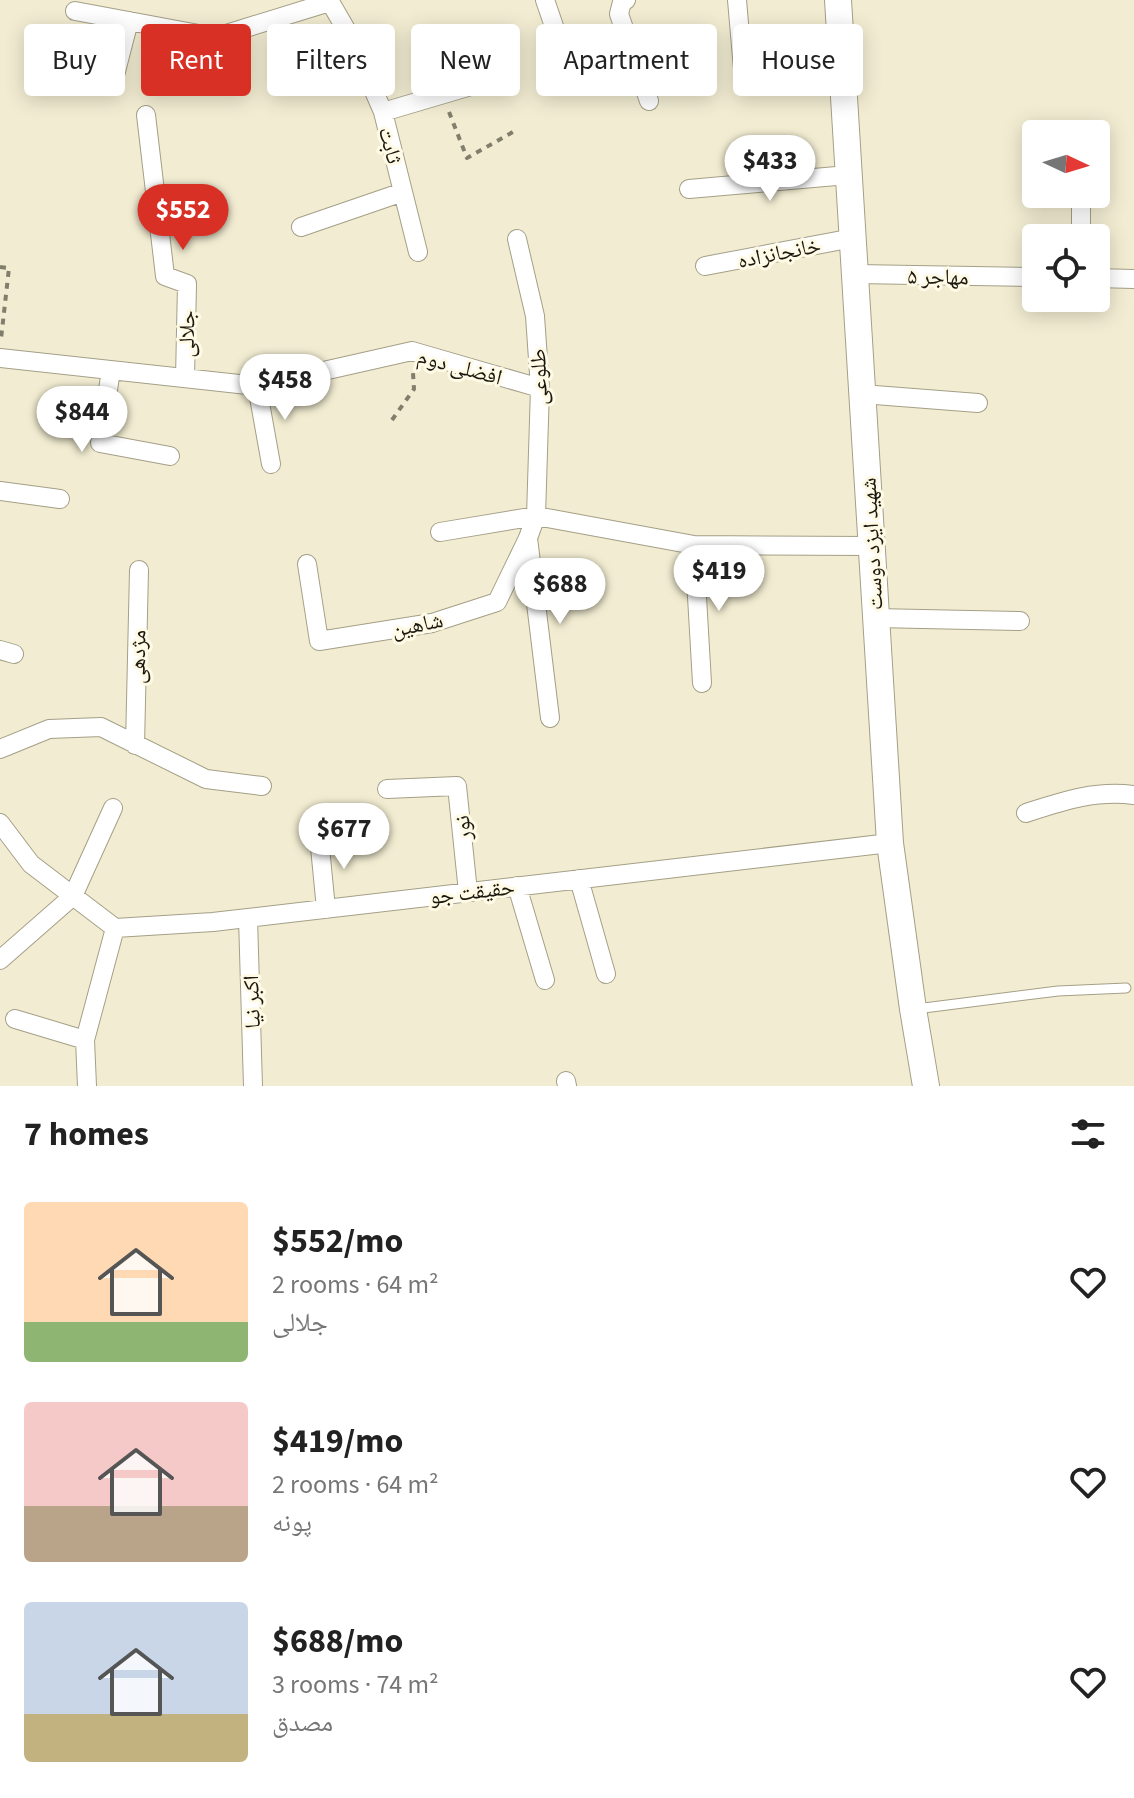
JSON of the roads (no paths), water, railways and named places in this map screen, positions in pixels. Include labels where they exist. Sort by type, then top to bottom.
[{"type":"main road","name":"شهید ایزد دوست","points":[[838,0],[890,843],[926,1086]]},
{"type":"street","points":[[545,0],[553,24]]},
{"type":"street","points":[[626,0],[622,2],[619,14],[649,101]]},
{"type":"street","points":[[737,0],[739,24]]},
{"type":"street","points":[[75,11],[204,35],[226,34],[329,1]]},
{"type":"street","name":"ثابت","points":[[329,1],[351,38],[383,112],[418,252]]},
{"type":"street","points":[[125,36],[129,21]]},
{"type":"street","points":[[383,112],[439,96]]},
{"type":"street","name":"جلالی","points":[[146,115],[165,276],[187,284],[185,378]]},
{"type":"street","points":[[689,189],[848,175]]},
{"type":"street","points":[[301,227],[403,192]]},
{"type":"street","name":"خانجانزاده","points":[[705,266],[853,238]]},
{"type":"street","name":"طلوعی","points":[[517,239],[535,316],[540,388],[536,516]]},
{"type":"street","name":"مهاجر ۵","points":[[856,274],[1022,277]]},
{"type":"street","points":[[1110,278],[1134,279]]},
{"type":"street","name":"افضلی دوم","points":[[0,358],[257,386],[412,351],[540,388]]},
{"type":"street","points":[[111,370],[100,443],[170,456]]},
{"type":"street","points":[[257,386],[271,464]]},
{"type":"street","points":[[862,394],[978,403]]},
{"type":"street","points":[[0,491],[60,499]]},
{"type":"street","points":[[440,532],[536,516],[694,545],[870,546]]},
{"type":"street","name":"شاهین","points":[[307,564],[319,641],[432,623],[497,602],[536,516]]},
{"type":"street","points":[[528,538],[550,718]]},
{"type":"street","points":[[694,545],[702,683]]},
{"type":"street","name":"مژدهی","points":[[135,745],[139,570]]},
{"type":"street","points":[[875,618],[1020,621]]},
{"type":"street","points":[[0,749],[49,729],[101,727],[206,779],[262,786]]},
{"type":"street","name":"نور","points":[[387,789],[457,786],[468,892]]},
{"type":"street","points":[[1026,813],[1076,796],[1111,792],[1134,795]]},
{"type":"street","points":[[0,960],[73,896],[113,808]]},
{"type":"street","points":[[0,823],[31,864],[115,928],[85,1040],[87,1086]]},
{"type":"street","points":[[319,837],[326,909]]},
{"type":"street","name":"حقیقت جو","points":[[115,928],[248,918],[890,843]]},
{"type":"street","points":[[579,879],[606,974]]},
{"type":"street","points":[[517,886],[545,980]]},
{"type":"street","name":"اکبر نیا","points":[[248,918],[253,1086]]},
{"type":"street","points":[[15,1019],[85,1040]]},
{"type":"lane","points":[[913,1009],[1043,992],[1126,988]]}]
